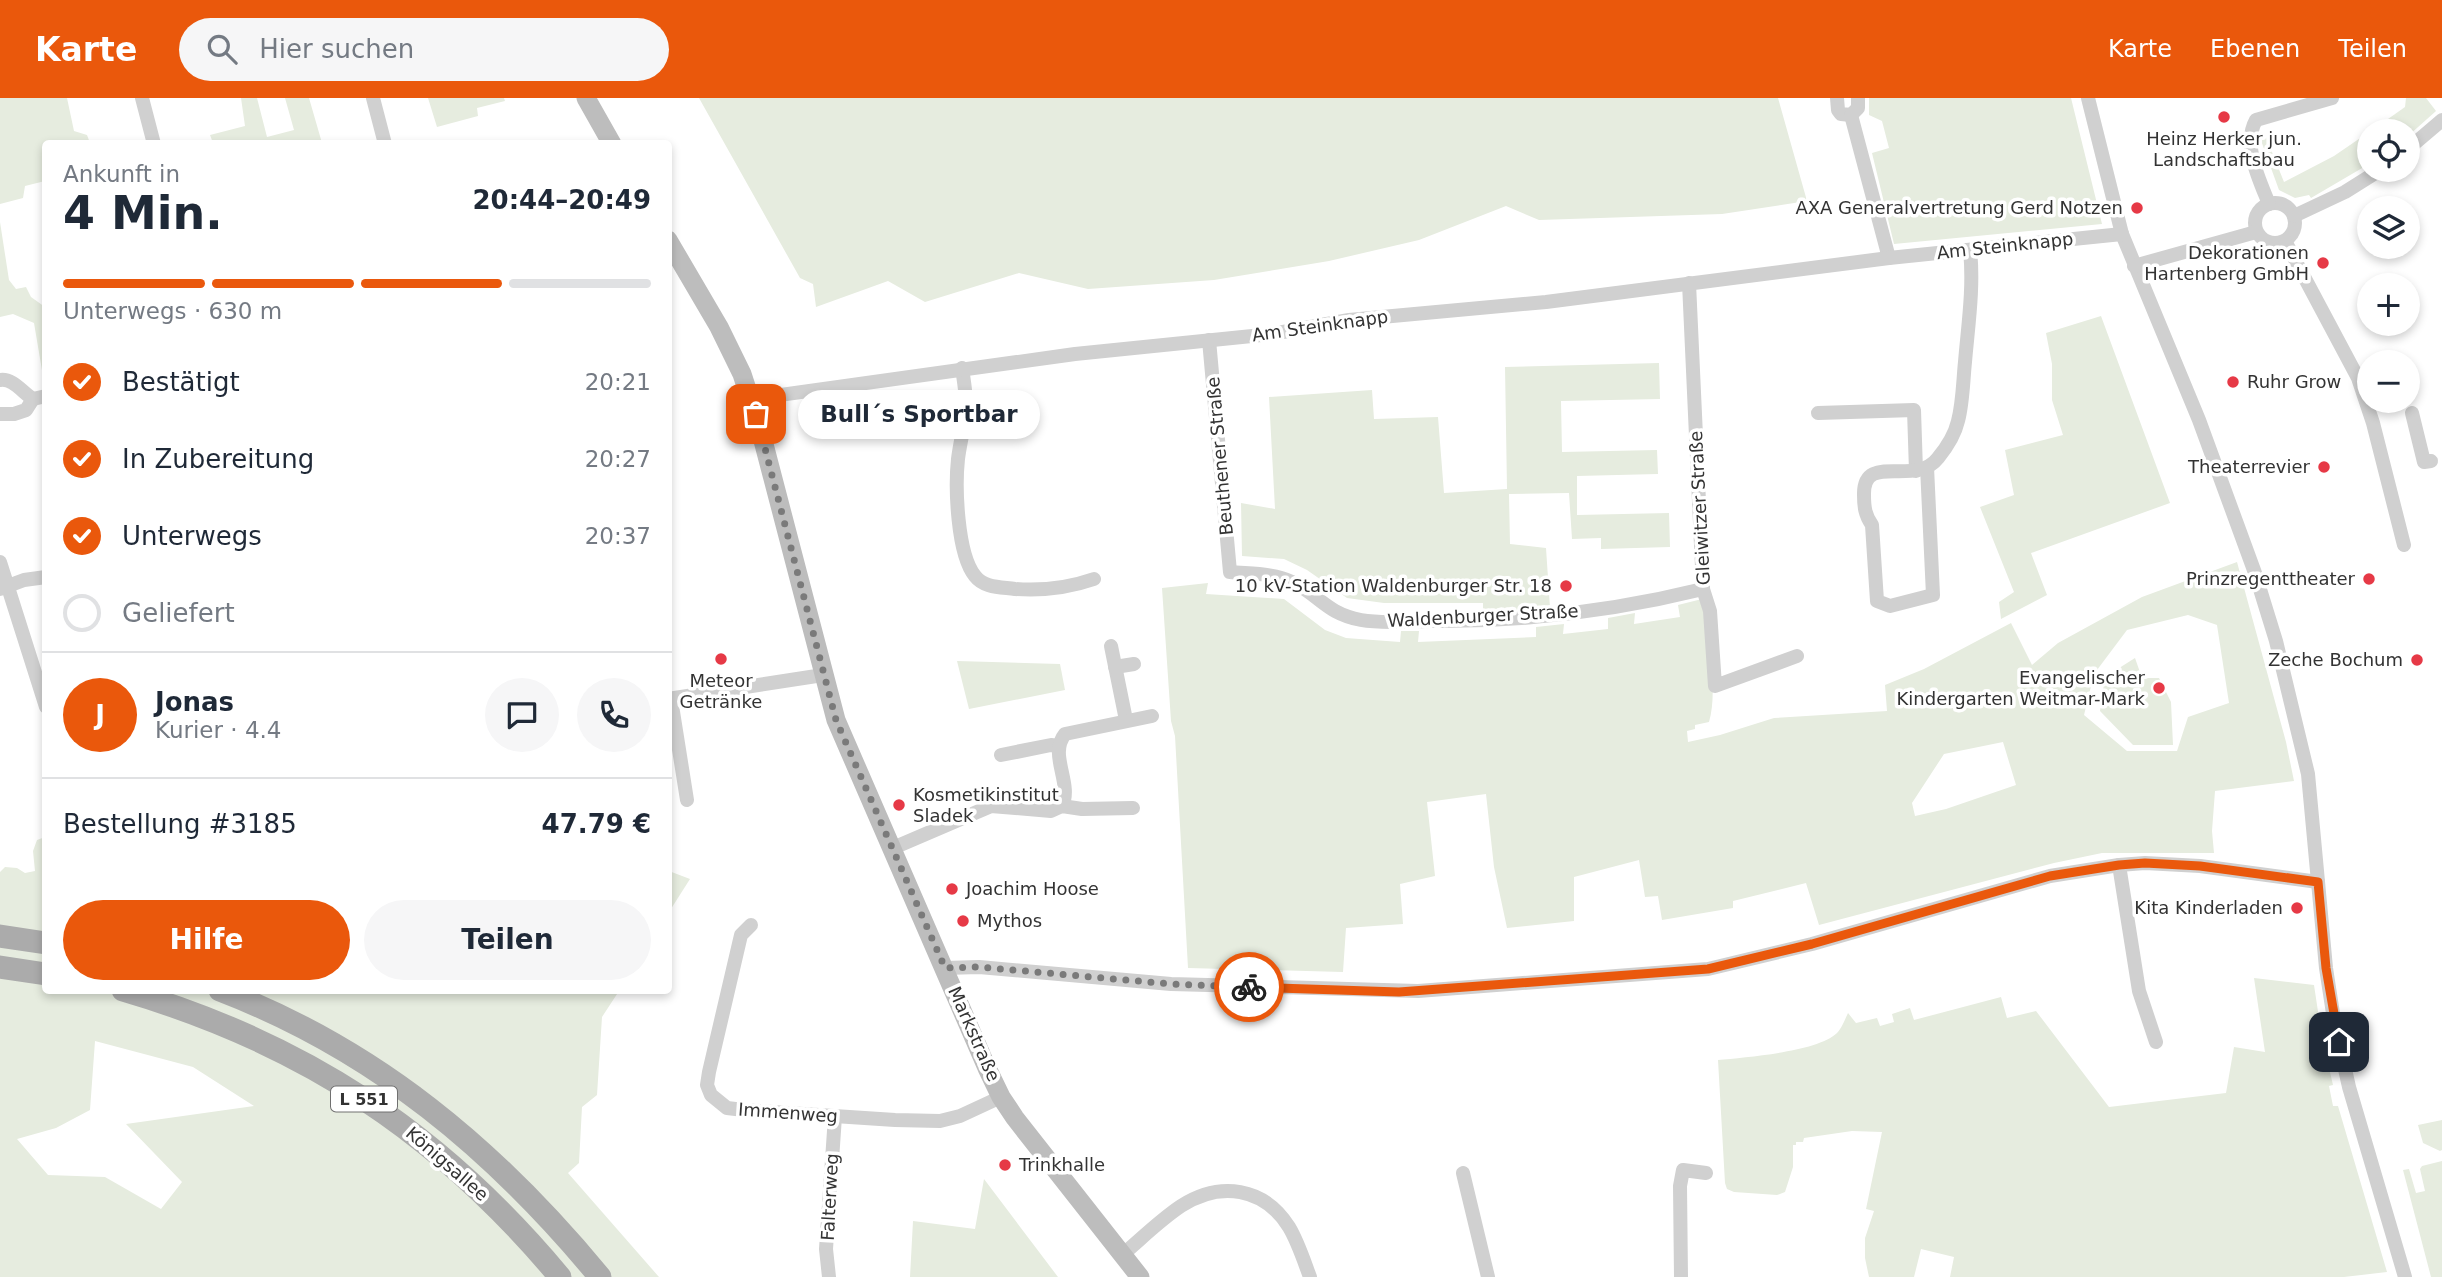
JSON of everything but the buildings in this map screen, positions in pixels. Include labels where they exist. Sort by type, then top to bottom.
[{"type":"main road","points":[[586,98],[610,140]]},
{"type":"main road","name":"Markstraße","points":[[672,247],[732,351],[751,399],[836,720],[1001,1097],[1140,1277]]},
{"type":"main road","points":[[0,936],[42,942]]},
{"type":"main road","points":[[0,967],[42,973]]},
{"type":"main road","name":"Königsallee","points":[[135,994],[214,1020],[276,1048],[336,1080],[411,1131],[444,1158],[505,1216],[560,1277]]},
{"type":"main road","name":"Königsallee","points":[[229,994],[273,1013],[354,1055],[443,1117],[495,1162],[600,1277]]},
{"type":"street","points":[[142,98],[153,140]]},
{"type":"street","points":[[373,98],[383,140]]},
{"type":"street","points":[[1837,98],[1836,106],[1841,114],[1851,115]]},
{"type":"street","points":[[1851,115],[1858,108],[1858,98]]},
{"type":"street","points":[[2088,98],[2122,234],[2199,420],[2269,618],[2308,774],[2326,968],[2334,1020],[2349,1087],[2405,1277]]},
{"type":"street","points":[[2269,204],[2255,167],[2250,138],[2256,120],[2332,98]]},
{"type":"street","points":[[1851,115],[1889,258]]},
{"type":"street","points":[[2420,139],[2442,120]]},
{"type":"street","points":[[2294,216],[2361,182]]},
{"type":"street","points":[[2278,203],[2285,206],[2294,216],[2293,232],[2285,241],[2271,244],[2256,232],[2257,212],[2269,204],[2278,203]]},
{"type":"street","points":[[2134,266],[2256,232]]},
{"type":"street","name":"Am Steinknapp","points":[[751,399],[962,368],[1272,334],[1349,320],[1546,302],[1889,258],[2122,234]]},
{"type":"street","points":[[2285,241],[2358,378],[2373,422],[2404,545]]},
{"type":"street","points":[[1818,413],[1914,410],[1921,469],[1933,595],[1890,606],[1877,601],[1872,525],[1866,517],[1863,486],[1866,478],[1873,472],[1921,469],[1936,462],[1958,420],[1972,271],[1970,250]]},
{"type":"street","name":"Gleiwitzer Straße","points":[[1689,283],[1703,589],[1710,611],[1715,686],[1797,656]]},
{"type":"street","name":"Beuthener Straße","points":[[1209,340],[1230,572]]},
{"type":"street","points":[[962,368],[966,409],[958,461],[957,490],[963,546],[975,576],[994,587],[1026,590],[1059,589],[1094,579]]},
{"type":"street","points":[[0,380],[6,379],[20,391],[39,397],[26,410],[14,414],[0,414]]},
{"type":"street","points":[[2412,413],[2424,462],[2431,461]]},
{"type":"street","points":[[0,562],[4,587],[42,696]]},
{"type":"street","name":"Waldenburger Straße","points":[[1230,572],[1282,578],[1294,583],[1339,614],[1377,622],[1456,622],[1549,616],[1665,598],[1703,589]]},
{"type":"street","points":[[4,587],[42,578]]},
{"type":"street","points":[[1111,646],[1126,720]]},
{"type":"street","points":[[1115,667],[1134,664]]},
{"type":"street","points":[[672,699],[823,675]]},
{"type":"street","points":[[672,711],[687,800]]},
{"type":"street","points":[[1062,806],[1065,792],[1058,746],[1065,734],[1073,730],[1152,716]]},
{"type":"street","points":[[1001,755],[1058,746]]},
{"type":"street","points":[[893,848],[991,806],[1051,811],[1062,806],[1082,809],[1133,808]]},
{"type":"street","points":[[945,968],[979,967],[1171,984],[1399,992],[1708,969],[1762,957],[2050,876],[2119,865],[2145,863],[2200,866],[2318,882]]},
{"type":"street","points":[[2119,865],[2139,991],[2156,1042]]},
{"type":"street","name":"Immenweg","points":[[751,925],[741,935],[707,1084],[711,1095],[726,1108],[895,1121],[945,1120],[1001,1097]]},
{"type":"street","name":"Falterweg","points":[[829,1277],[827,1249],[835,1116]]},
{"type":"street","points":[[1681,1277],[1680,1186],[1683,1170],[1706,1173]]},
{"type":"street","points":[[1463,1173],[1488,1277]]},
{"type":"street","points":[[1122,1255],[1189,1201],[1212,1194],[1243,1192],[1257,1195],[1268,1203],[1289,1227],[1310,1277]]},
{"type":"shaded area","points":[[0,98],[67,98],[74,131],[87,135],[89,140],[42,140],[42,182],[25,186],[23,198],[0,204]]},
{"type":"shaded area","points":[[241,98],[257,98],[267,137],[294,130],[285,98],[309,98],[321,140],[212,140],[210,135],[245,126]]},
{"type":"shaded area","points":[[428,98],[504,98],[505,101],[477,108],[478,116],[437,127]]},
{"type":"shaded area","points":[[699,98],[1778,98],[1807,201],[1722,214],[1539,220],[1506,206],[1419,240],[1329,261],[1214,280],[1088,289],[1019,273],[925,302],[888,281],[816,307],[813,284],[800,278]]},
{"type":"shaded area","points":[[1869,98],[2071,98],[2102,224],[1894,244],[1872,153],[1889,148],[1882,121],[1869,115]]},
{"type":"shaded area","points":[[2406,98],[2426,98],[2436,111],[2420,125],[2420,119],[2388,119],[2405,107]]},
{"type":"shaded area","points":[[2259,135],[2266,137],[2284,182],[2334,156],[2357,140],[2357,171],[2311,198],[2309,195],[2295,198],[2279,190]]},
{"type":"shaded area","points":[[0,222],[9,280],[16,289],[26,287],[31,297],[42,305],[42,370],[34,323],[13,314],[0,317]]},
{"type":"shaded area","points":[[2101,316],[2170,503],[2031,553],[2047,595],[2001,619],[1999,602],[2014,592],[1980,507],[2014,495],[2005,450],[2063,435],[2052,400],[2052,364],[2046,333]]},
{"type":"shaded area","points":[[1659,363],[1660,399],[1561,401],[1562,452],[1657,450],[1658,474],[1577,476],[1577,515],[1669,513],[1670,547],[1601,549],[1601,538],[1572,539],[1569,493],[1509,494],[1510,544],[1546,548],[1550,608],[1483,613],[1483,603],[1384,603],[1347,598],[1307,570],[1284,559],[1242,556],[1241,503],[1275,509],[1269,397],[1372,390],[1374,419],[1438,417],[1444,493],[1507,489],[1505,367]]},
{"type":"shaded area","points":[[2237,562],[2294,781],[2215,791],[2212,831],[2214,853],[2102,853],[2054,863],[1819,925],[1806,883],[1733,901],[1733,908],[1662,920],[1658,896],[1645,897],[1639,860],[1574,877],[1574,921],[1507,928],[1494,867],[1486,794],[1427,802],[1435,876],[1400,884],[1403,924],[1346,928],[1343,972],[1188,968],[1175,736],[1171,721],[1162,588],[1208,583],[1206,594],[1284,599],[1325,630],[1346,638],[1400,642],[1401,631],[1419,631],[1418,642],[1536,637],[1536,627],[1564,624],[1563,634],[1608,629],[1608,618],[1635,613],[1634,624],[1680,617],[1678,605],[1702,599],[1709,645],[1712,708],[1709,722],[1695,725],[1695,729],[1687,731],[1688,742],[1774,718],[1887,711],[1885,685],[1924,669],[2011,623],[2032,665],[2058,643],[2142,597]],"holes":[[[2188,615],[2217,625],[2229,703],[2188,717],[2177,751],[2127,751],[2084,715],[2094,674],[2127,630]],[[2003,742],[2016,785],[1946,809],[1915,816],[1912,803],[1944,754]]]},
{"type":"shaded area","points":[[2135,658],[2142,678],[2159,678],[2171,702],[2173,745],[2133,745],[2100,711],[2105,677]]},
{"type":"shaded area","points":[[957,661],[1060,664],[1065,690],[969,709]]},
{"type":"shaded area","points":[[42,838],[42,994],[617,994],[602,1017],[597,1095],[582,1107],[579,1163],[568,1173],[659,1277],[0,1277],[0,872],[5,867],[17,868],[25,873],[35,871],[33,851],[37,840]],"holes":[[[95,1041],[193,1067],[254,1106],[126,1124],[182,1182],[161,1209],[105,1177],[48,1175],[17,1139],[56,1128],[90,1110]]]},
{"type":"shaded area","points":[[672,872],[690,879],[672,907]]},
{"type":"shaded area","points":[[2254,978],[2314,985],[2333,1085],[2329,1086],[2333,1106],[2338,1106],[2387,1272],[2344,1277],[1950,1277],[1954,1257],[1921,1249],[1914,1277],[1869,1277],[1865,1238],[1874,1211],[1866,1209],[1882,1132],[1852,1131],[1804,1138],[1803,1142],[1796,1142],[1796,1145],[1793,1145],[1793,1167],[1785,1192],[1777,1195],[1734,1192],[1727,1189],[1718,1060],[1814,1045],[1837,1033],[1848,1013],[1856,1023],[1877,1018],[1880,1026],[1894,1022],[1892,1014],[1910,1008],[1914,1020],[2001,997],[2007,1018],[2036,1011],[2109,1107],[2226,1093],[2234,1047],[2265,1052]]},
{"type":"shaded area","points":[[2442,1120],[2440,1151],[2423,1143],[2418,1125]]},
{"type":"shaded area","points":[[2442,1161],[2442,1277],[2431,1277],[2403,1170],[2409,1169],[2416,1193],[2425,1191],[2420,1169],[2422,1166]]},
{"type":"shaded area","points":[[984,1179],[1058,1277],[910,1277],[913,1221],[975,1229]]},
{"type":"way so far","points":[[756,414],[836,720],[945,968],[979,967],[1171,984],[1249,987]]},
{"type":"place","name":"Heinz Herker jun. Landschaftsbau","points":[[2224,117]]},
{"type":"place","name":"AXA Generalvertretung Gerd Notzen","points":[[2137,208]]},
{"type":"place","name":"Dekorationen Hartenberg GmbH","points":[[2323,263]]},
{"type":"place","name":"Ruhr Grow","points":[[2233,382]]},
{"type":"place","name":"Bull´s Sportbar","points":[[756,414]]},
{"type":"place","name":"Theaterrevier","points":[[2324,467]]},
{"type":"place","name":"Prinzregenttheater","points":[[2369,579]]},
{"type":"place","name":"10 kV-Station Waldenburger Str. 18","points":[[1566,586]]},
{"type":"place","name":"Meteor Getränke","points":[[721,659]]},
{"type":"place","name":"Zeche Bochum","points":[[2417,660]]},
{"type":"place","name":"Evangelischer Kindergarten Weitmar-Mark","points":[[2159,688]]},
{"type":"place","name":"Kosmetikinstitut Sladek","points":[[899,805]]},
{"type":"place","name":"Joachim Hoose","points":[[952,889]]},
{"type":"place","name":"Kita Kinderladen","points":[[2297,908]]},
{"type":"place","name":"Mythos","points":[[963,921]]},
{"type":"place","name":"Trinkhalle","points":[[1005,1165]]},
{"type":"route","points":[[1249,987],[1399,992],[1708,969],[1812,944],[2050,876],[2119,865],[2169,864],[2318,882],[2326,968],[2339,1042]]}]
